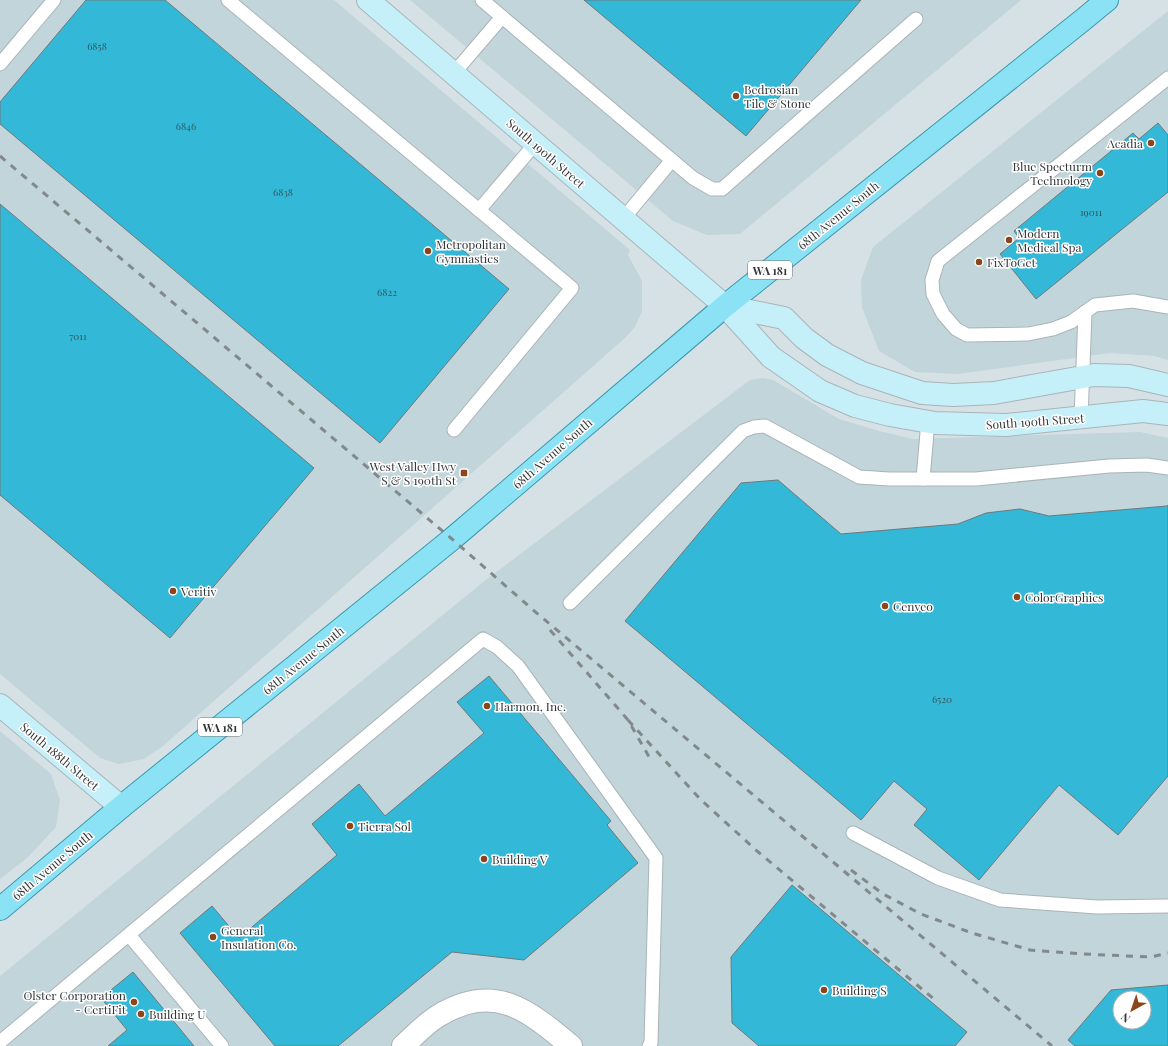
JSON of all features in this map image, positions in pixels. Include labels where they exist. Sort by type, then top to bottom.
[{"type":"main road","name":"68th Avenue South","points":[[0,909],[121,807],[447,544],[725,306],[1107,0]]},
{"type":"street","name":"South 190th Street","points":[[368,0],[725,306],[771,357],[820,390],[855,406],[890,415],[928,421],[963,424],[1006,425],[1143,411],[1168,414]]},
{"type":"street","name":"South 190th Street","points":[[725,306],[784,318],[804,338],[827,355],[862,373],[922,393],[994,393],[1094,375],[1129,376],[1168,385]]},
{"type":"street","name":"South 188th Street","points":[[0,705],[121,807]]},
{"type":"street","points":[[403,1046],[437,1016],[464,1003],[488,1000],[518,1007],[541,1021],[571,1046]]},
{"type":"lane","points":[[0,64],[54,0]]},
{"type":"lane","points":[[228,0],[572,288],[454,430]]},
{"type":"lane","points":[[482,0],[672,160],[700,182],[712,189],[722,189],[916,19]]},
{"type":"lane","points":[[454,74],[502,17]]},
{"type":"lane","points":[[1168,78],[938,261],[932,280],[933,294],[944,314],[956,329],[967,335],[1028,334],[1053,329],[1071,322],[1095,305],[1134,301],[1168,307]]},
{"type":"lane","points":[[479,210],[535,144]]},
{"type":"lane","points":[[623,218],[672,160]]},
{"type":"lane","points":[[1081,418],[1084,312]]},
{"type":"lane","points":[[923,479],[928,421]]},
{"type":"lane","points":[[570,603],[743,431],[754,427],[765,426],[859,477],[889,479],[976,479],[1109,466],[1147,465],[1168,468]]},
{"type":"lane","points":[[0,1042],[483,639],[497,647],[518,666],[656,858],[651,1043],[648,1046]]},
{"type":"lane","points":[[853,833],[938,878],[1000,900],[1097,907],[1168,906]]},
{"type":"lane","points":[[129,935],[222,1046]]},
{"type":"shaded area","points":[[0,0],[334,0],[630,250],[628,255],[642,281],[642,311],[635,327],[625,338],[163,746],[144,759],[119,764],[100,758],[0,674]]},
{"type":"shaded area","points":[[410,0],[1021,0],[740,234],[707,235],[673,221]]},
{"type":"shaded area","points":[[1168,11],[1168,360],[1155,356],[1110,353],[958,374],[915,372],[879,351],[862,307],[861,280],[873,247]]},
{"type":"shaded area","points":[[763,378],[773,380],[839,419],[913,439],[1140,432],[1168,438],[1168,1046],[0,1046],[0,976],[482,583],[750,380]]},
{"type":"shaded area","points":[[0,731],[51,774],[60,800],[56,827],[27,858],[0,879]]},
{"type":"building","points":[[86,0],[165,0],[509,289],[380,443],[0,124],[0,102]]},
{"type":"building","points":[[584,0],[861,0],[746,136]]},
{"type":"building","points":[[1158,123],[1168,135],[1168,192],[1036,299],[1000,254],[1019,238],[1014,231],[1133,133],[1139,139]]},
{"type":"building","points":[[0,204],[314,468],[170,638],[0,495]]},
{"type":"building","points":[[778,480],[841,534],[958,524],[986,513],[1020,509],[1049,516],[1168,505],[1168,776],[1118,835],[1059,785],[979,880],[914,825],[927,809],[894,781],[861,820],[625,621],[741,483]]},
{"type":"building","name":"Building V","points":[[489,676],[611,821],[607,825],[638,863],[524,960],[452,952],[338,1046],[275,1046],[180,933],[212,906],[239,938],[337,855],[312,824],[359,784],[385,816],[484,733],[457,702]]},
{"type":"building","name":"Building S","points":[[792,885],[967,1032],[955,1046],[759,1046],[732,1023],[731,957]]},
{"type":"building","name":"Building U","points":[[133,972],[194,1046],[108,1046],[127,1030],[101,998]]},
{"type":"building","points":[[1168,985],[1168,1046],[1075,1046],[1068,1040],[1111,990]]},
{"type":"railway","points":[[0,156],[452,539],[532,609],[1052,1046]]},
{"type":"railway","points":[[550,630],[628,720],[652,762]]},
{"type":"railway","points":[[628,720],[700,799],[757,851],[935,1000]]},
{"type":"railway","points":[[851,870],[883,894],[921,914],[972,933],[1030,950],[1151,957],[1168,953]]},
{"type":"place","name":"Bedrosian Tile & Stone","points":[[736,96]]},
{"type":"place","name":"Acadia","points":[[1151,143]]},
{"type":"place","name":"Blue Specturm Technology","points":[[1100,173]]},
{"type":"place","name":"Modern Medical Spa","points":[[1009,240]]},
{"type":"place","name":"Metropolitan Gymnastics","points":[[428,251]]},
{"type":"place","name":"FixToGet","points":[[979,262]]},
{"type":"place","name":"West Valley Hwy S & S 190th St","points":[[464,473]]},
{"type":"place","name":"Veritiv","points":[[173,591]]},
{"type":"place","name":"ColorGraphics","points":[[1017,597]]},
{"type":"place","name":"Cenveo","points":[[885,606]]},
{"type":"place","name":"Harmon, Inc.","points":[[487,706]]},
{"type":"place","name":"Tierra Sol","points":[[350,826]]},
{"type":"place","name":"Building V","points":[[484,859]]},
{"type":"place","name":"General Insulation Co.","points":[[213,937]]},
{"type":"place","name":"Building S","points":[[824,990]]},
{"type":"place","name":"Olster Corporation - CertiFit","points":[[134,1002]]},
{"type":"place","name":"Building U","points":[[141,1014]]}]
